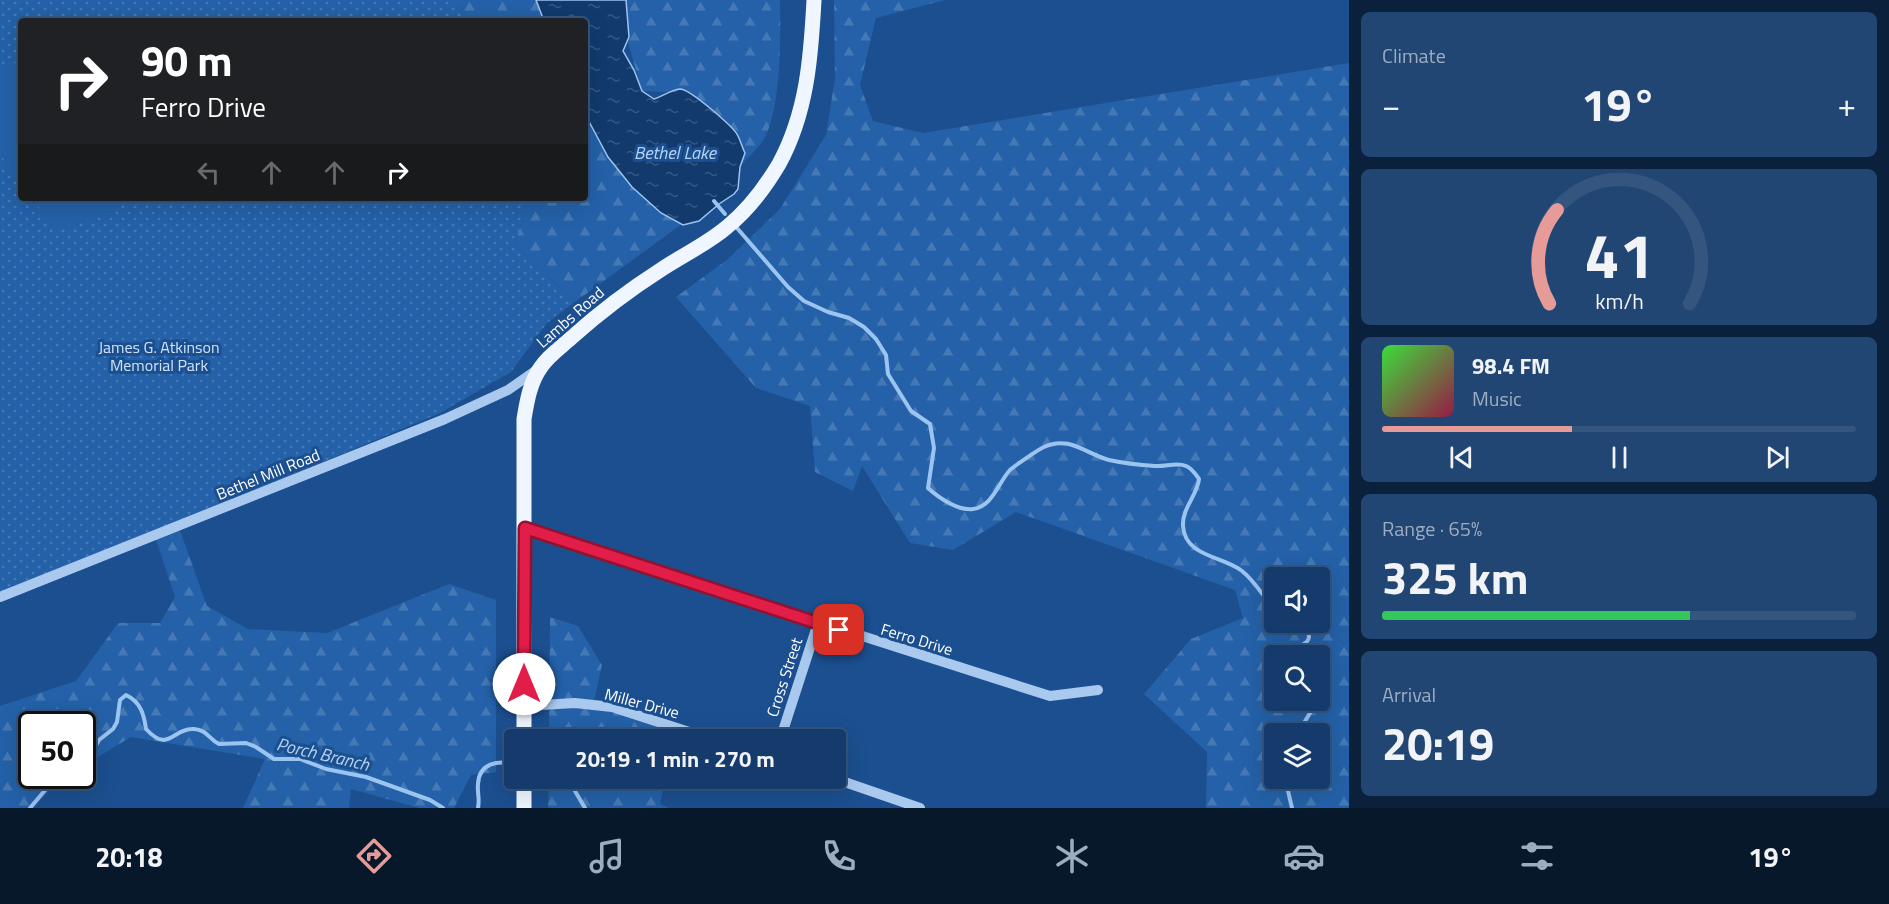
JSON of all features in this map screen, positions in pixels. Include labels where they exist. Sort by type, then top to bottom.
[{"type":"main road","name":"Lambs Road","points":[[524,729],[524,419],[529,394],[541,367],[600,312],[662,269],[707,242],[737,218],[778,166],[793,136],[803,102],[810,64],[814,0]]},
{"type":"main road","points":[[524,789],[524,808]]},
{"type":"street","name":"Bethel Mill Road","points":[[0,597],[445,419],[508,390],[541,367]]},
{"type":"street","name":"Ferro Drive","points":[[525,528],[818,624],[1050,696],[1098,690]]},
{"type":"street","name":"Cross Street","points":[[784,729],[818,624]]},
{"type":"street","name":"Miller Drive","points":[[524,706],[568,703],[612,707],[680,729]]},
{"type":"street","points":[[846,782],[920,808]]},
{"type":"green space","name":"James G. Atkinson Memorial Park","points":[[0,0],[457,0],[464,18],[18,18],[18,201],[527,201],[515,245],[575,302],[547,323],[511,372],[440,413],[0,597]]},
{"type":"green space","points":[[457,0],[598,0],[587,18],[464,18]]},
{"type":"green space","points":[[616,0],[780,0],[779,72],[770,126],[764,139],[736,170],[691,93],[642,91]]},
{"type":"green space","points":[[834,0],[945,0],[876,18],[860,85],[873,121],[923,133],[1349,63],[1349,808],[1206,808],[1207,752],[1144,694],[1191,639],[1243,618],[1235,590],[1016,512],[953,550],[910,543],[862,466],[853,491],[815,472],[810,406],[756,388],[676,297],[728,259],[780,209],[826,135],[835,78]]},
{"type":"green space","points":[[18,61],[18,179],[0,154],[0,73]]},
{"type":"green space","points":[[588,114],[682,224],[575,302],[515,245],[527,201],[588,201]]},
{"type":"green space","points":[[34,201],[117,201],[111,212],[56,230]]},
{"type":"green space","points":[[177,522],[207,606],[248,629],[327,633],[449,584],[496,600],[496,772],[471,775],[454,808],[419,808],[351,789],[349,808],[243,808],[265,759],[131,737],[96,758],[96,711],[18,711],[18,789],[51,789],[33,808],[0,808],[0,706],[76,681],[118,623],[160,623],[175,597],[153,531]]},
{"type":"green space","points":[[550,617],[578,626],[602,665],[593,705],[673,728],[673,729],[549,729]]},
{"type":"green space","points":[[549,789],[663,789],[660,804],[669,808],[548,808]]},
{"type":"water","name":"Bethel Lake","points":[[536,0],[626,0],[629,37],[623,51],[642,91],[654,99],[680,89],[685,91],[712,110],[738,136],[745,153],[740,167],[738,189],[734,194],[699,221],[683,225],[661,213],[632,187],[608,157],[588,120],[588,18],[543,18]]},
{"type":"waterway","points":[[714,201],[725,214]]},
{"type":"waterway","points":[[737,228],[788,287],[804,301],[828,312],[849,318],[864,327],[876,339],[886,355],[888,374],[911,411],[930,424],[934,448],[928,488],[938,496],[961,508],[980,507],[990,499],[1010,470],[1041,448],[1061,443],[1109,460],[1155,466],[1179,464],[1186,466],[1199,479],[1183,520],[1185,536],[1198,550],[1242,571],[1264,596]]},
{"type":"waterway","points":[[1302,645],[1309,638],[1308,633]]},
{"type":"waterway","name":"Porch Branch","points":[[96,746],[99,740],[113,729],[117,722],[120,700],[126,695],[138,705],[143,714],[146,729],[160,739],[165,740],[180,732],[194,729],[205,733],[219,744],[246,743],[274,759],[300,759],[326,769],[366,777],[430,800],[443,808]]},
{"type":"waterway","points":[[1304,723],[1311,711]]},
{"type":"waterway","name":"Porch Branch","points":[[478,808],[478,784],[482,771],[490,765],[504,762]]},
{"type":"waterway","name":"Porch Branch","points":[[30,808],[46,789]]},
{"type":"waterway","name":"Porch Branch","points":[[574,789],[585,808]]},
{"type":"waterway","points":[[1288,789],[1292,808]]},
{"type":"route","points":[[524,684],[525,528],[839,630]]}]
